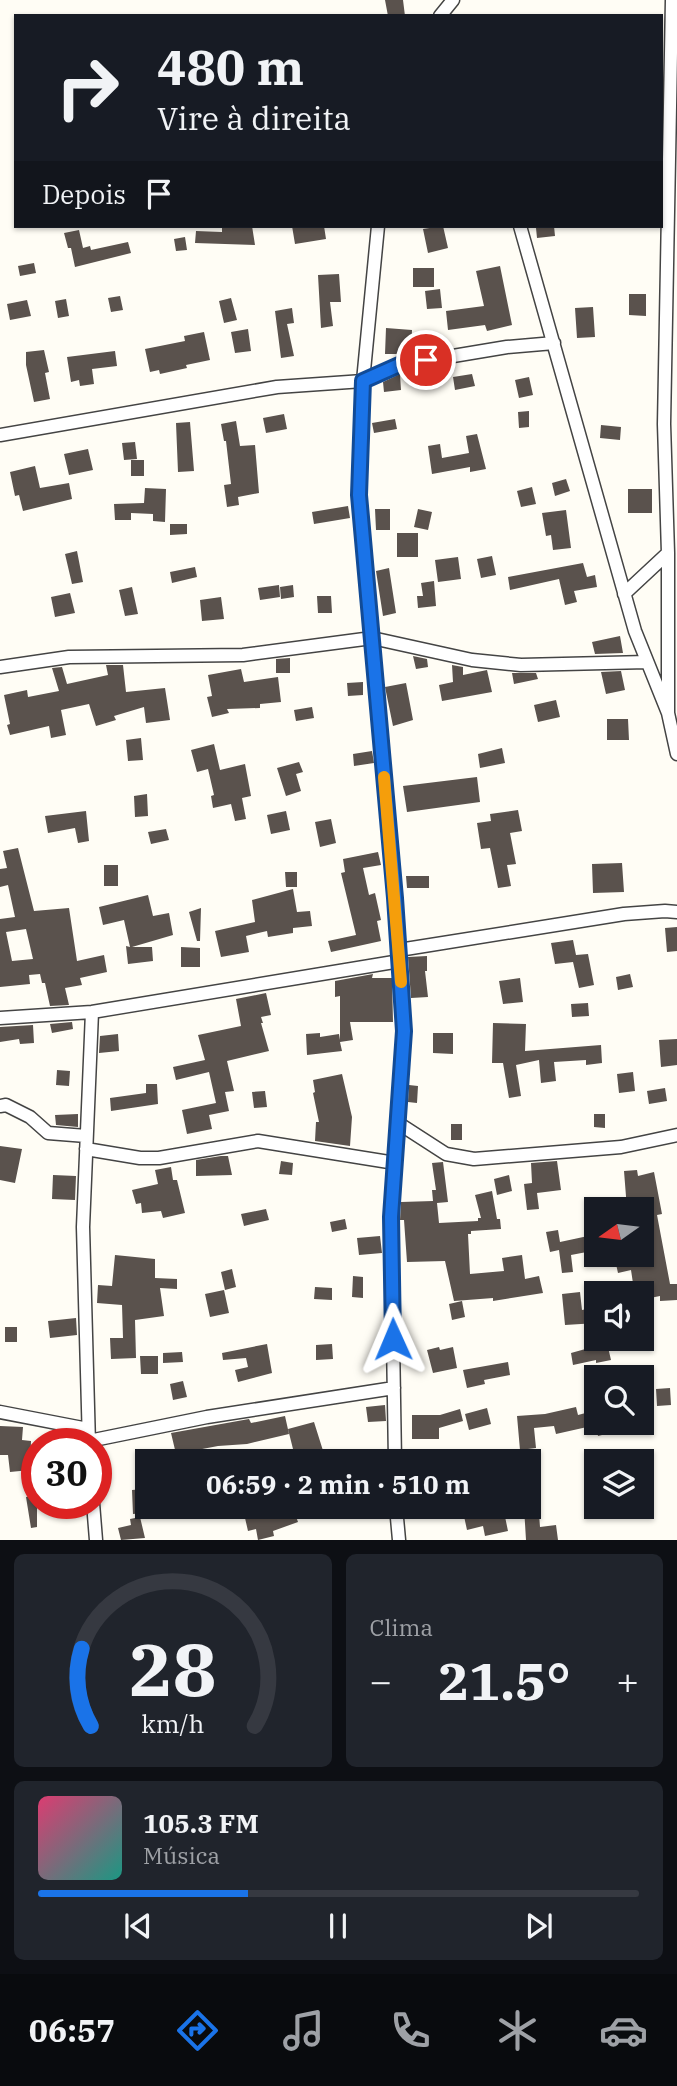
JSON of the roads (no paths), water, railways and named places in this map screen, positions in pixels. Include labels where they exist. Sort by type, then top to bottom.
[{"type":"street","points":[[442,14],[454,0]]},
{"type":"street","points":[[668,713],[664,425],[674,178],[672,0]]},
{"type":"street","points":[[377,228],[363,381],[359,495],[404,1031],[391,1217],[395,1449]]},
{"type":"street","points":[[521,228],[635,631],[668,713],[677,754]]},
{"type":"street","points":[[0,435],[277,387],[363,381],[399,365],[507,347],[554,344]]},
{"type":"street","points":[[624,594],[667,553]]},
{"type":"street","points":[[0,667],[96,656],[243,654],[372,638],[472,660],[521,665],[648,662]]},
{"type":"street","points":[[0,1018],[92,1012],[624,914],[677,912]]},
{"type":"street","points":[[89,1428],[83,1227],[92,1012]]},
{"type":"street","points":[[0,1106],[6,1105],[30,1117],[48,1133],[141,1158],[159,1158],[258,1141],[395,1163]]},
{"type":"street","points":[[398,1123],[446,1153],[474,1159],[621,1147],[677,1135]]},
{"type":"street","points":[[112,1434],[394,1388]]},
{"type":"street","points":[[0,1412],[55,1428]]},
{"type":"street","points":[[94,1519],[96,1540]]},
{"type":"street","points":[[397,1519],[399,1540]]}]
